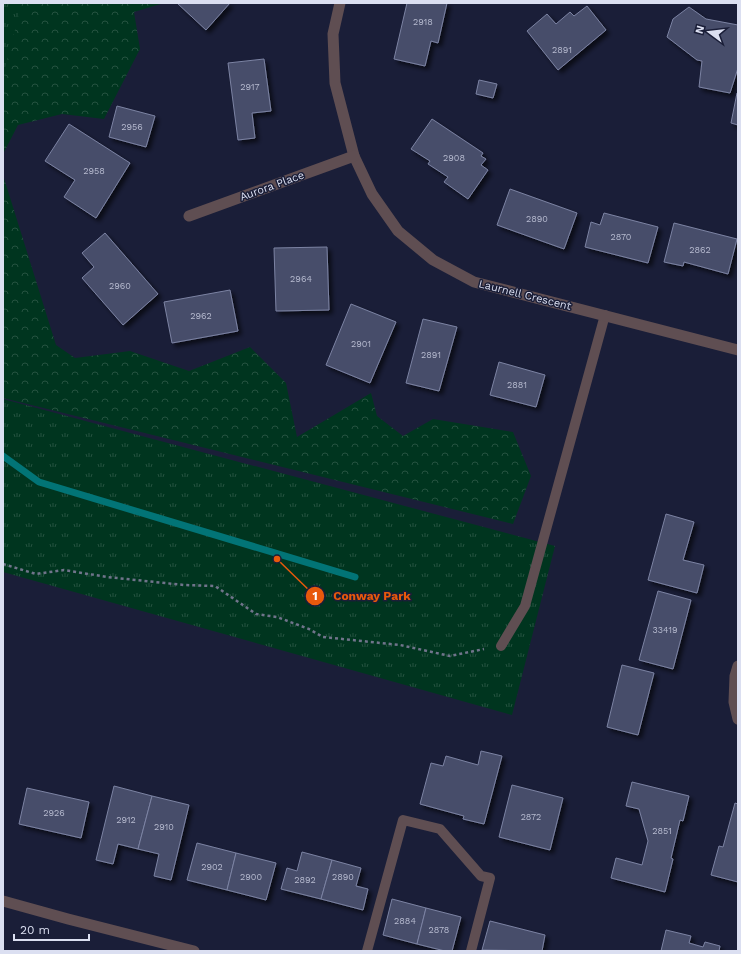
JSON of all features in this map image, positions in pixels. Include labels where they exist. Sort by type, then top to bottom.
[{"type":"street","name":"Laurnell Crescent","points":[[340,3],[333,34],[335,83],[354,156],[372,194],[398,231],[433,260],[474,282],[738,350]]},
{"type":"street","name":"Aurora Place","points":[[189,216],[354,156]]},
{"type":"street","points":[[738,666],[734,702],[738,719]]},
{"type":"street","points":[[3,901],[194,951]]},
{"type":"lane","points":[[501,646],[525,606],[605,315]]},
{"type":"lane","points":[[368,951],[402,820],[440,829],[481,876],[490,878],[471,951]]},
{"type":"path","points":[[3,564],[36,574],[64,570],[107,577],[184,585],[215,586],[256,614],[277,617],[309,629],[323,637],[400,645],[450,656],[501,646]]},
{"type":"green space","points":[[3,3],[164,3],[134,12],[140,49],[104,119],[62,114],[18,125],[3,154]]},
{"type":"green space","points":[[3,3],[22,3],[3,76]]},
{"type":"green space","points":[[3,175],[56,345],[75,358],[130,351],[189,371],[250,347],[286,383],[297,437],[371,393],[377,416],[403,436],[433,419],[513,432],[531,476],[513,524],[3,398]]},
{"type":"green space","points":[[3,399],[555,546],[512,715],[3,572]]},
{"type":"building","points":[[177,3],[230,3],[206,30]]},
{"type":"building","points":[[407,3],[447,3],[438,43],[431,41],[425,66],[394,59]]},
{"type":"building","points":[[587,6],[606,30],[558,70],[527,31],[547,14],[556,24],[570,12],[574,16]]},
{"type":"building","points":[[689,7],[706,19],[738,25],[738,68],[730,93],[699,87],[702,61],[697,60],[667,37],[673,19]]},
{"type":"building","points":[[264,59],[271,111],[252,113],[255,138],[238,140],[228,63]]},
{"type":"building","points":[[479,80],[497,84],[493,98],[476,94]]},
{"type":"building","points":[[738,93],[738,125],[731,123]]},
{"type":"building","points":[[117,106],[155,116],[146,147],[109,137]]},
{"type":"building","points":[[432,119],[483,153],[481,156],[486,159],[481,165],[488,170],[468,199],[444,182],[448,177],[428,164],[430,161],[411,149]]},
{"type":"building","points":[[69,124],[130,163],[96,218],[64,197],[75,180],[45,161]]},
{"type":"building","points":[[510,189],[577,213],[564,249],[497,225]]},
{"type":"building","points":[[604,213],[658,227],[648,263],[585,247],[591,222],[600,225]]},
{"type":"building","points":[[674,223],[737,239],[728,274],[684,262],[683,266],[664,262]]},
{"type":"building","points":[[105,233],[158,294],[123,325],[82,278],[94,267],[82,253]]},
{"type":"building","points":[[327,247],[329,310],[276,311],[274,248]]},
{"type":"building","points":[[230,290],[238,331],[172,343],[164,302]]},
{"type":"building","points":[[351,304],[396,322],[370,383],[326,365]]},
{"type":"building","points":[[423,319],[457,327],[439,391],[406,383]]},
{"type":"building","points":[[499,362],[545,375],[536,407],[490,395]]},
{"type":"building","points":[[666,514],[694,522],[683,560],[704,565],[697,593],[648,580]]},
{"type":"building","points":[[658,591],[691,600],[673,669],[639,660]]},
{"type":"building","points":[[622,665],[654,673],[638,735],[607,727]]},
{"type":"building","points":[[481,751],[502,756],[484,824],[463,819],[464,816],[420,804],[431,763],[443,766],[446,756],[478,765]]},
{"type":"building","points":[[632,782],[689,796],[683,821],[680,820],[665,892],[611,878],[616,858],[642,865],[648,841],[639,809],[626,806]]},
{"type":"building","points":[[512,785],[563,798],[550,850],[499,837]]},
{"type":"building","points":[[114,786],[152,796],[138,849],[118,844],[113,864],[96,860]]},
{"type":"building","points":[[27,788],[89,802],[81,838],[19,824]]},
{"type":"building","points":[[152,796],[189,805],[171,880],[154,876],[159,854],[138,849]]},
{"type":"building","points":[[735,803],[738,804],[738,882],[711,875],[719,846],[723,847]]},
{"type":"building","points":[[197,843],[236,853],[227,890],[187,880]]},
{"type":"building","points":[[302,852],[332,860],[321,899],[281,889],[287,868],[297,871]]},
{"type":"building","points":[[236,853],[276,863],[266,900],[227,890]]},
{"type":"building","points":[[332,860],[361,868],[356,886],[368,889],[363,910],[321,899]]},
{"type":"building","points":[[392,899],[426,908],[417,944],[383,935]]},
{"type":"building","points":[[426,908],[461,917],[452,951],[445,951],[417,944]]},
{"type":"building","points":[[490,921],[545,935],[542,951],[482,950]]},
{"type":"building","points":[[666,930],[691,936],[689,943],[703,947],[705,942],[720,946],[719,951],[661,951]]},
{"type":"waterway","points":[[3,456],[39,482],[355,577]]},
{"type":"place","name":"Conway Park","points":[[277,559]]}]
